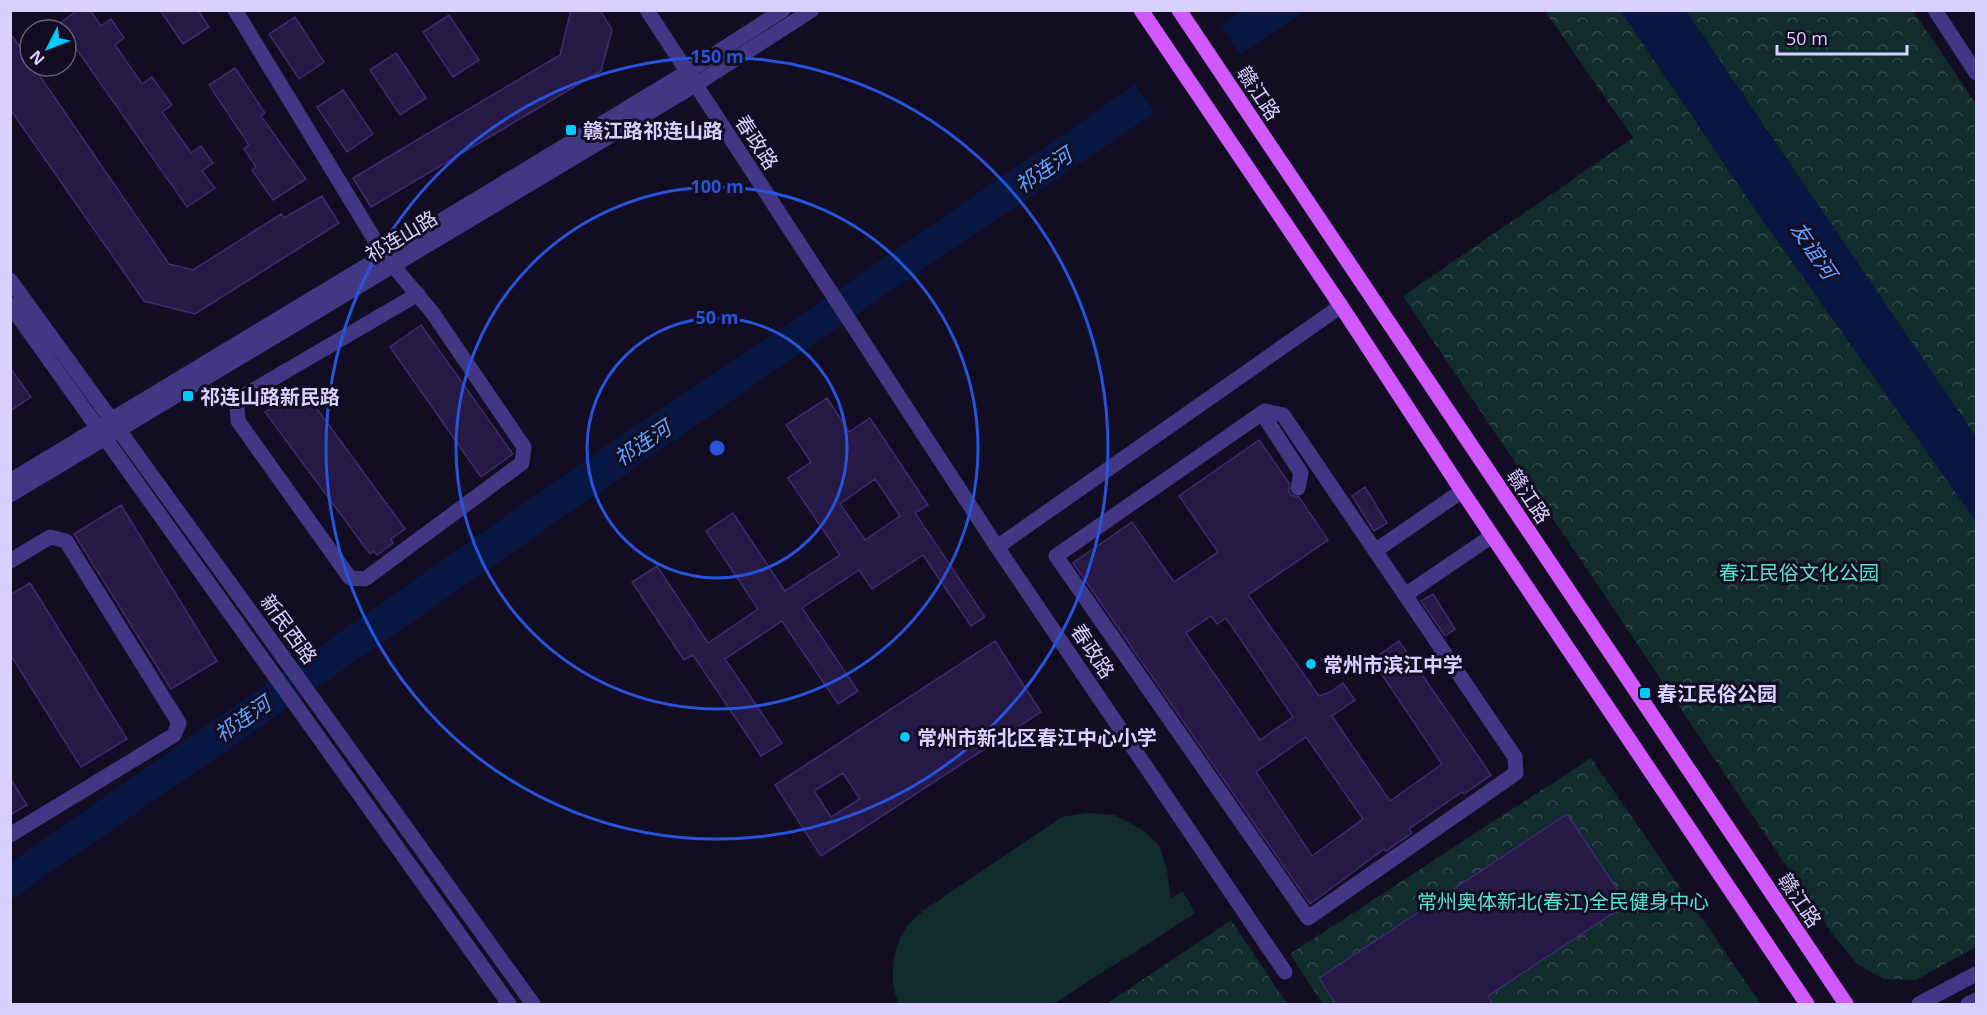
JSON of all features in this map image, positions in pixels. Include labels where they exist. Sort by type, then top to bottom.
[{"type":"main road","points":[[1141,10],[1807,1005]]},
{"type":"main road","name":"赣江路","points":[[1179,10],[1846,1005]]},
{"type":"street","points":[[235,10],[389,260],[418,294],[432,312],[524,447],[522,463],[365,579],[350,578],[238,421],[237,406],[245,395],[418,294]]},
{"type":"street","name":"春政路","points":[[647,10],[997,547],[1285,972]]},
{"type":"street","name":"祁连山路","points":[[691,78],[783,10]]},
{"type":"street","name":"祁连山路","points":[[10,495],[108,429],[691,78],[812,10]]},
{"type":"street","points":[[1935,10],[1977,73]]},
{"type":"street","name":"新民西路","points":[[10,280],[266,663],[509,1005]]},
{"type":"street","name":"新民西路","points":[[10,305],[321,707],[533,1005]]},
{"type":"street","points":[[997,547],[1341,306]]},
{"type":"street","points":[[1265,411],[1283,416],[1375,551],[1515,757],[1516,773],[1308,918],[1056,556],[1265,411]]},
{"type":"street","points":[[1262,413],[1301,473],[1298,488]]},
{"type":"street","name":"祁连山路","points":[[10,481],[108,429]]},
{"type":"street","points":[[1375,551],[1462,492]]},
{"type":"street","points":[[1405,595],[1492,536]]},
{"type":"street","points":[[10,561],[50,537],[66,541],[179,723],[174,735],[10,835]]},
{"type":"street","points":[[1919,1005],[1977,974]]},
{"type":"street","points":[[1968,1005],[1977,1000]]},
{"type":"green space","name":"春江民俗文化公园","points":[[1545,11],[1621,11],[1755,209],[1976,521],[1976,947],[1916,980],[1884,979],[1857,964],[1833,935],[1403,296],[1633,138]]},
{"type":"green space","points":[[1686,11],[1913,11],[1976,104],[1976,437]]},
{"type":"green space","name":"常州奥体新北(春江)全民健身中心","points":[[1591,758],[1761,1004],[1323,1004],[1290,954]]},
{"type":"green space","points":[[1087,813],[1114,815],[1141,829],[1159,845],[1167,870],[1171,898],[1182,891],[1196,913],[1053,1004],[899,1004],[893,985],[893,965],[897,945],[908,925],[923,911],[1062,817]]},
{"type":"green space","points":[[1231,920],[1287,1004],[1106,1004]]},
{"type":"water","name":"祁连河","points":[[1242,11],[1305,11],[835,329],[11,900],[10,863],[597,452],[813,307]]},
{"type":"water","name":"友谊河","points":[[1621,11],[1686,11],[1976,437],[1976,521],[1755,209]]},
{"type":"pier","points":[[1218,23],[1241,56],[1156,114],[1133,82]]},
{"type":"building","points":[[78,10],[90,10],[101,26],[111,19],[124,38],[115,45],[142,84],[152,77],[172,105],[162,112],[191,153],[201,146],[213,163],[202,171],[215,188],[187,207],[78,51],[78,18],[67,18]]},
{"type":"building","points":[[160,10],[198,10],[209,27],[183,44]]},
{"type":"building","points":[[571,10],[600,10],[612,30],[601,71],[371,207],[353,178],[560,55]]},
{"type":"building","points":[[449,15],[479,60],[453,77],[423,32]]},
{"type":"building","points":[[295,17],[324,62],[299,79],[269,34]]},
{"type":"building","points":[[10,33],[18,44],[18,78],[41,78],[169,264],[193,270],[281,214],[284,218],[322,196],[339,223],[195,314],[144,301],[10,109]]},
{"type":"building","points":[[396,53],[426,98],[400,115],[370,70]]},
{"type":"building","points":[[235,68],[265,113],[261,116],[306,179],[273,200],[252,170],[256,167],[244,149],[249,145],[209,85]]},
{"type":"building","points":[[343,90],[373,134],[347,152],[317,107]]},
{"type":"building","points":[[421,325],[513,454],[481,477],[390,347]]},
{"type":"building","points":[[10,368],[31,397],[10,411]]},
{"type":"building","points":[[301,387],[405,529],[391,539],[393,543],[377,555],[374,551],[370,554],[265,412],[271,408],[267,404],[284,392],[288,397]]},
{"type":"building","points":[[827,398],[849,432],[870,418],[928,505],[915,513],[985,617],[971,626],[923,555],[872,589],[859,570],[802,608],[858,691],[838,704],[782,621],[725,659],[782,743],[761,756],[693,655],[684,660],[632,582],[657,566],[708,643],[758,609],[706,531],[733,513],[785,591],[840,555],[788,478],[811,462],[786,425]],"holes":[[[875,479],[900,516],[865,540],[840,504]]]},
{"type":"building","points":[[1259,440],[1289,483],[1291,495],[1299,497],[1328,540],[1248,595],[1319,696],[1343,683],[1355,700],[1332,716],[1390,801],[1442,764],[1372,660],[1399,641],[1491,775],[1409,829],[1412,833],[1386,851],[1384,849],[1310,904],[1073,563],[1132,522],[1174,582],[1218,552],[1179,496]],"holes":[[[1211,616],[1217,624],[1226,618],[1293,717],[1260,740],[1186,633]],[[1306,737],[1363,819],[1312,856],[1256,772]]]},
{"type":"building","points":[[1365,487],[1387,523],[1374,531],[1352,496]]},
{"type":"building","points":[[121,505],[217,661],[171,689],[74,534]]},
{"type":"building","points":[[30,583],[127,739],[81,767],[10,654],[10,595]]},
{"type":"building","points":[[1433,594],[1455,629],[1445,636],[1421,601]]},
{"type":"building","points":[[995,641],[1041,712],[821,856],[775,785]],"holes":[[[843,773],[860,799],[831,817],[814,791]]]},
{"type":"building","points":[[10,778],[27,805],[10,815]]},
{"type":"building","points":[[1567,814],[1627,904],[1488,996],[1493,1005],[1336,1005],[1319,978]]},
{"type":"place","name":"赣江路祁连山路","points":[[571,130]]},
{"type":"place","name":"祁连山路新民路","points":[[188,396]]},
{"type":"place","name":"常州市滨江中学","points":[[1311,664]]},
{"type":"place","name":"春江民俗公园","points":[[1645,693]]},
{"type":"place","name":"常州市新北区春江中心小学","points":[[905,737]]}]
